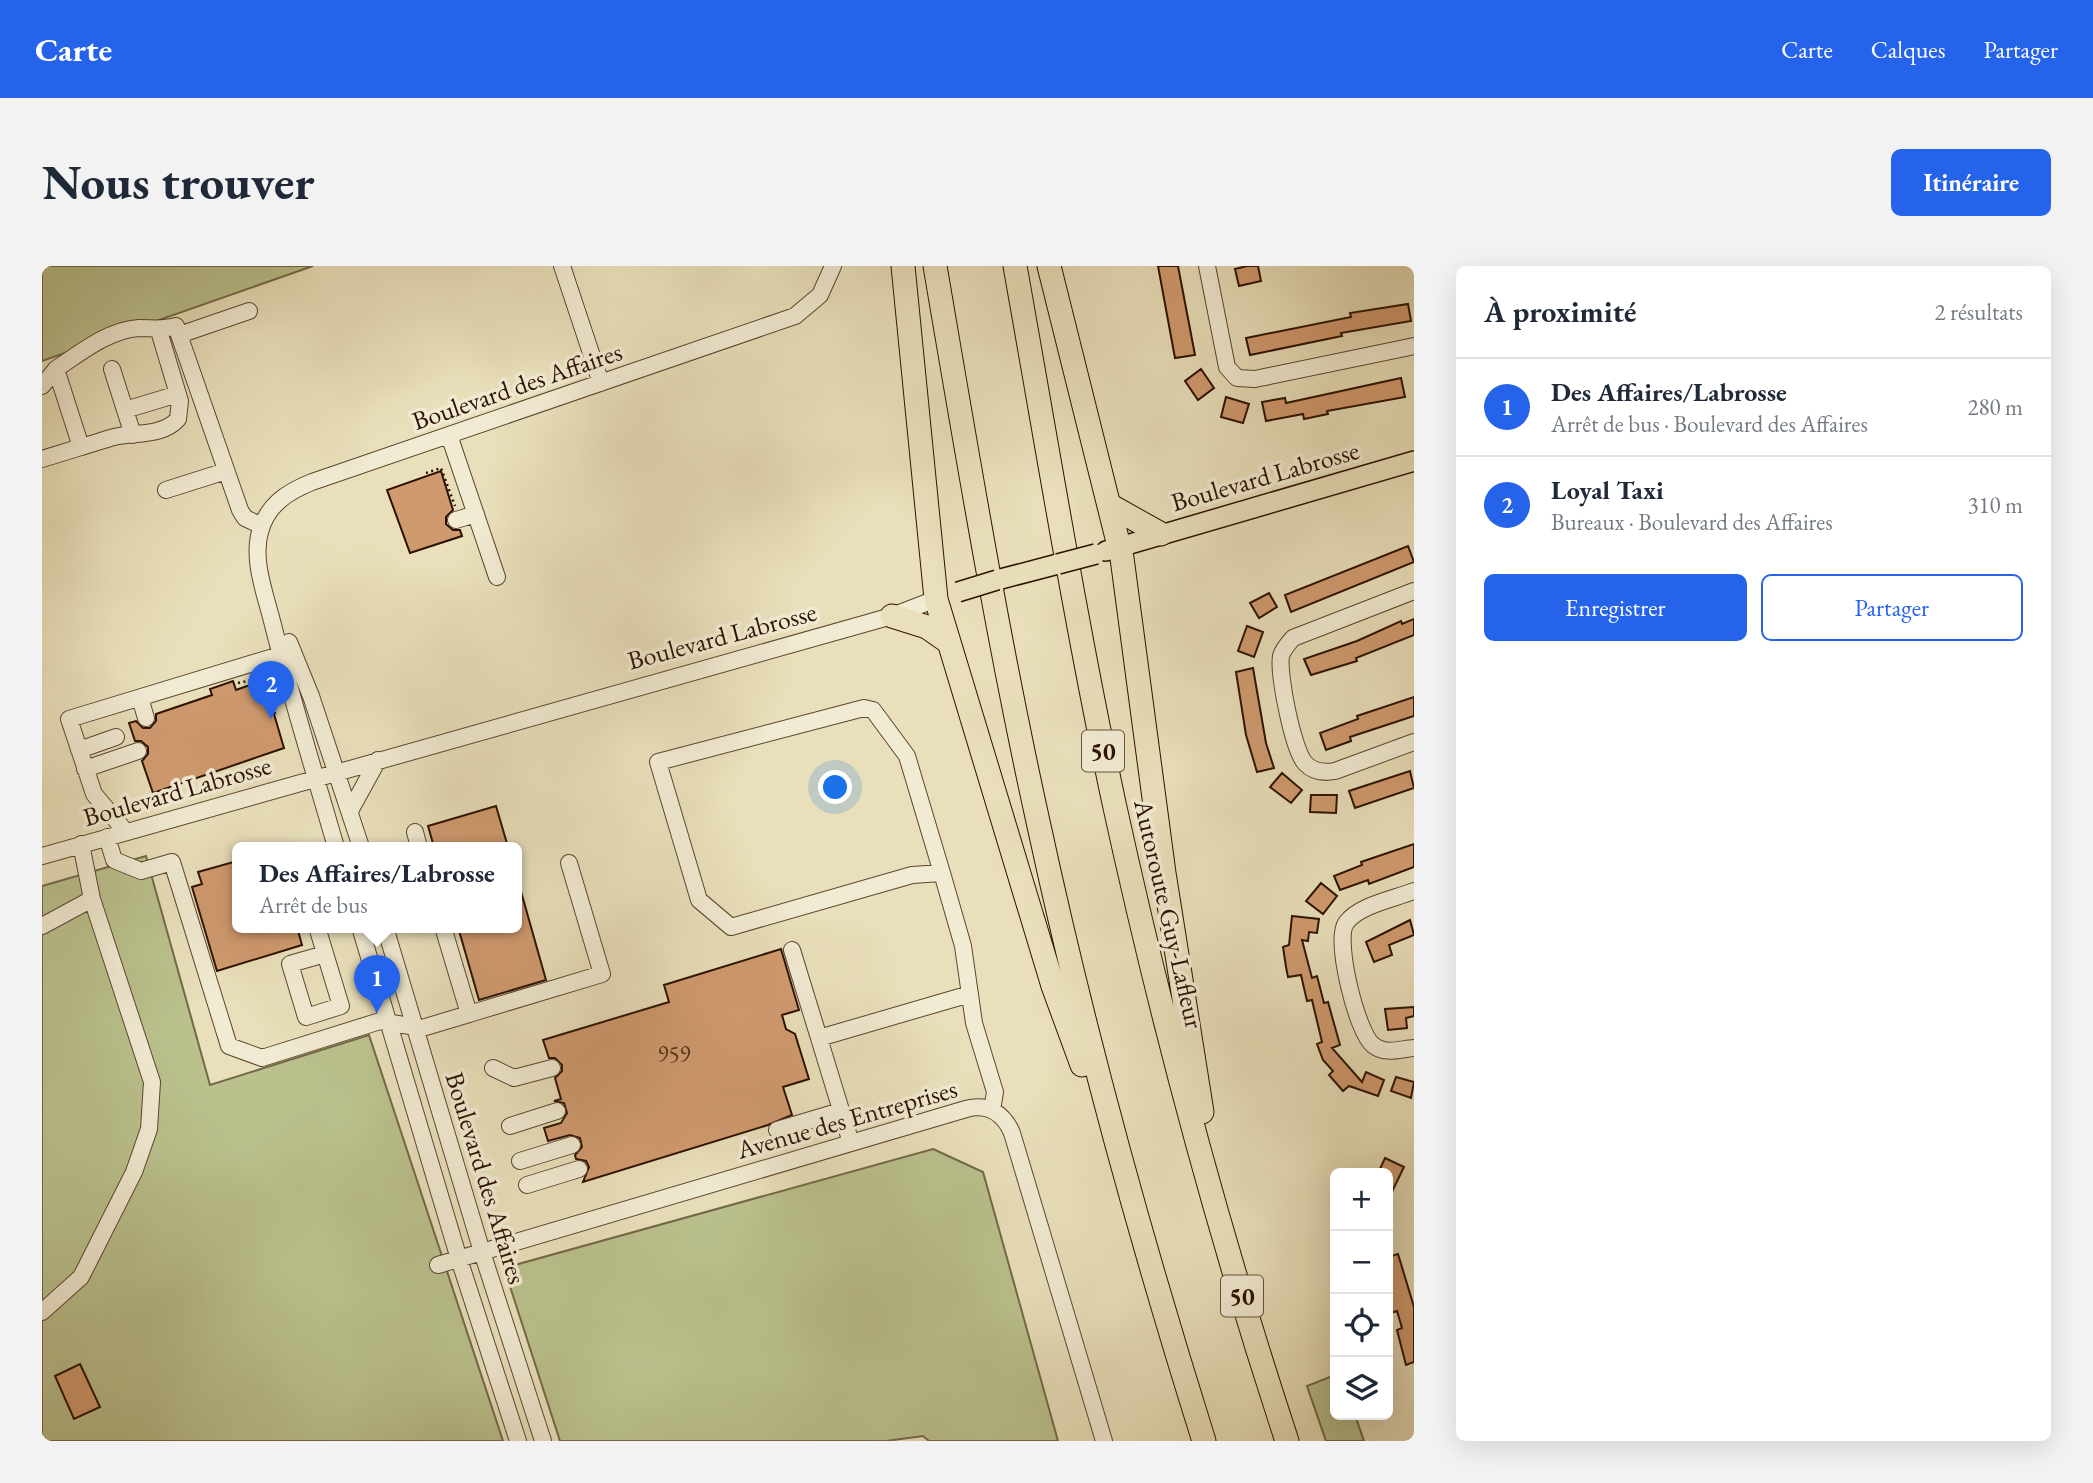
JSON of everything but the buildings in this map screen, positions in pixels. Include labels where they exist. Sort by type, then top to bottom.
[{"type":"highway","points":[[903,266],[936,599],[1053,986],[1133,1206]]},
{"type":"highway","points":[[935,266],[1029,781],[1077,993],[1133,1206],[1204,1441]]},
{"type":"highway","name":"Autoroute Guy-Lafleur","points":[[1015,266],[1114,802],[1165,1020],[1222,1229],[1287,1441]]},
{"type":"highway","points":[[1049,266],[1111,506],[1119,547],[1174,939],[1222,1229]]},
{"type":"highway","points":[[1111,506],[1161,534]]},
{"type":"highway","points":[[892,616],[927,627],[947,641]]},
{"type":"main road","name":"Boulevard Labrosse","points":[[936,599],[1414,461]]},
{"type":"street","points":[[562,266],[601,383]]},
{"type":"street","name":"Boulevard des Affaires","points":[[262,526],[274,504],[296,489],[801,313],[824,290],[833,266]]},
{"type":"street","points":[[1207,266],[1227,367],[1237,378],[1255,379],[1414,346]]},
{"type":"street","points":[[179,335],[249,311]]},
{"type":"street","points":[[42,386],[56,369],[100,341],[138,328],[159,331],[176,326],[242,514],[262,526],[257,553],[262,582],[287,653],[351,811],[360,842]]},
{"type":"street","points":[[42,459],[166,427],[176,422],[181,408],[159,331]]},
{"type":"street","points":[[56,369],[81,447]]},
{"type":"street","points":[[112,369],[133,435]]},
{"type":"street","points":[[125,410],[178,394]]},
{"type":"street","points":[[449,435],[497,577]]},
{"type":"street","points":[[166,490],[226,471]]},
{"type":"street","points":[[455,512],[476,514]]},
{"type":"street","points":[[1414,591],[1293,638],[1283,650],[1281,664],[1297,748],[1310,767],[1326,772],[1335,771],[1414,742]]},
{"type":"street","name":"Boulevard Labrosse","points":[[42,856],[892,616],[936,599]]},
{"type":"street","points":[[125,832],[122,824],[98,799],[69,719],[140,698],[225,678],[287,653]]},
{"type":"street","points":[[287,653],[316,779],[335,842]]},
{"type":"street","points":[[140,698],[146,718]]},
{"type":"street","points":[[942,873],[912,876],[732,927],[699,900],[658,762],[864,708],[873,710],[907,757],[942,873],[964,946],[977,1034],[996,1097],[992,1110]]},
{"type":"street","points":[[79,750],[109,739],[92,712]]},
{"type":"street","points":[[85,769],[138,751]]},
{"type":"street","points":[[351,811],[379,760]]},
{"type":"street","points":[[107,837],[114,859],[141,871],[172,862],[229,1046],[262,1058],[380,1021],[415,1027],[469,1014],[602,974],[569,863]]},
{"type":"street","points":[[42,1312],[81,1277],[134,1172],[149,1129],[152,1083],[92,899],[81,844]]},
{"type":"street","points":[[1414,891],[1351,918],[1343,929],[1341,942],[1359,1020],[1369,1042],[1387,1051],[1414,1048]]},
{"type":"street","points":[[42,926],[92,899]]},
{"type":"street","points":[[319,933],[325,954]]},
{"type":"street","name":"Boulevard des Affaires","points":[[362,933],[459,1259],[518,1441]]},
{"type":"street","name":"Boulevard des Affaires","points":[[387,933],[482,1252],[543,1441]]},
{"type":"street","points":[[445,933],[469,1014]]},
{"type":"street","points":[[792,950],[851,1143]]},
{"type":"street","points":[[819,1038],[970,994]]},
{"type":"street","points":[[493,1068],[514,1078],[552,1068]]},
{"type":"street","name":"Avenue des Entreprises","points":[[438,1265],[973,1107],[992,1110],[1004,1120],[1012,1133],[1104,1441]]},
{"type":"street","points":[[510,1126],[557,1111]]},
{"type":"street","points":[[777,1130],[841,1111]]},
{"type":"street","points":[[520,1161],[572,1146]]},
{"type":"street","points":[[527,1185],[579,1169]]},
{"type":"path","points":[[426,473],[441,468],[455,512]]},
{"type":"path","points":[[266,666],[275,715]]},
{"type":"path","points":[[225,678],[238,685],[267,677]]},
{"type":"green space","points":[[42,266],[313,266],[42,361]]},
{"type":"green space","points":[[146,856],[210,1085],[369,1035],[503,1441],[42,1441],[42,886]]},
{"type":"green space","points":[[933,1149],[983,1172],[1058,1441],[929,1441],[923,1436],[886,1441],[560,1441],[504,1268]]},
{"type":"green space","points":[[1330,1377],[1330,1420],[1357,1420],[1364,1441],[1326,1441],[1307,1386]]},
{"type":"place","name":"Loyal Taxi","points":[[271,719]]},
{"type":"place","name":"Des Affaires/Labrosse","points":[[377,1013]]}]
